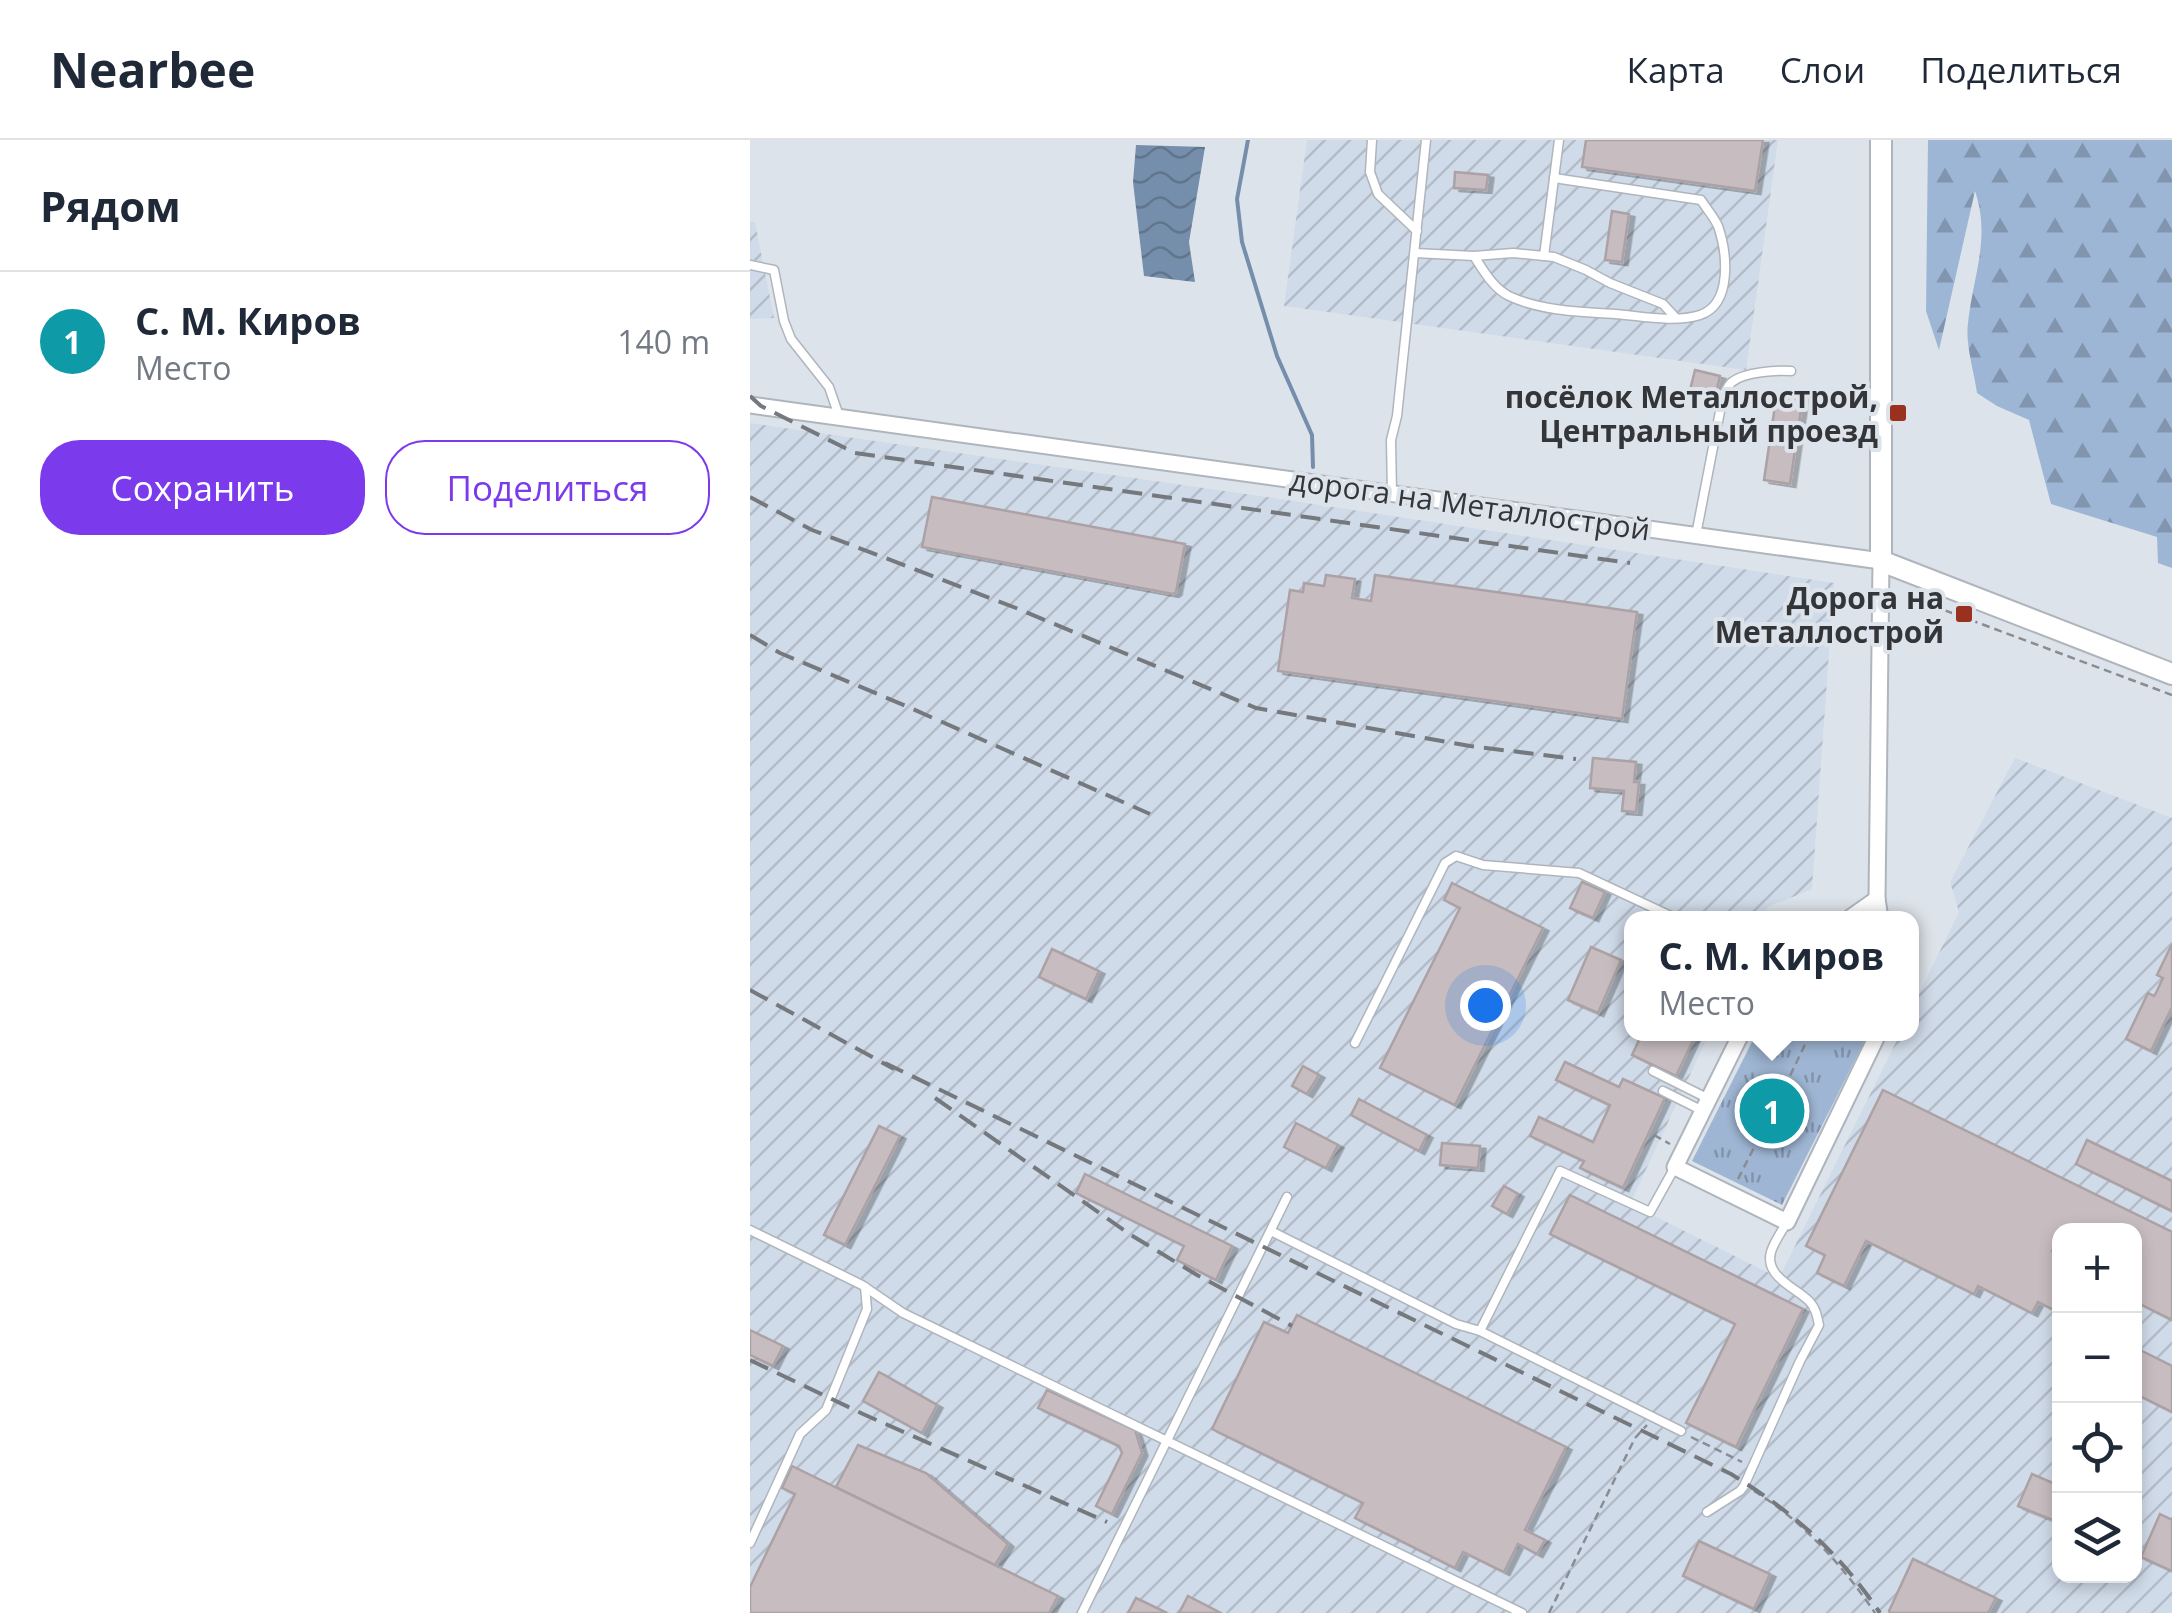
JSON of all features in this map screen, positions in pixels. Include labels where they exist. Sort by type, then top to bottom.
[{"type":"street","points":[[1879,911],[1880,140]]},
{"type":"street","name":"дорога на Металлострой","points":[[750,405],[1881,561],[2172,674]]},
{"type":"street","points":[[1860,911],[1878,899]]},
{"type":"street","points":[[1738,1041],[1675,1167],[1787,1222],[1877,1041]]},
{"type":"lane","points":[[1372,140],[1370,172],[1378,194],[1418,231]]},
{"type":"lane","points":[[1392,493],[1391,440],[1397,416],[1426,140]]},
{"type":"lane","points":[[1544,256],[1560,140]]},
{"type":"lane","points":[[1474,256],[1488,278],[1506,295],[1532,304],[1574,312],[1676,318],[1700,315],[1714,307],[1722,292],[1726,260],[1717,224],[1701,200],[1554,178]]},
{"type":"lane","points":[[1415,252],[1554,257],[1663,304],[1676,318]]},
{"type":"lane","points":[[750,265],[774,270],[791,340],[829,387],[838,416]]},
{"type":"lane","points":[[1696,535],[1723,396],[1732,382],[1742,378],[1791,371]]},
{"type":"lane","points":[[1355,1043],[1445,863],[1456,856],[1483,865],[1580,873],[1660,911]]},
{"type":"lane","points":[[1653,1071],[1706,1105]]},
{"type":"lane","points":[[1663,1091],[1706,1105]]},
{"type":"lane","points":[[1480,1331],[1560,1171],[1650,1212],[1675,1167]]},
{"type":"lane","points":[[1082,1613],[1287,1198]]},
{"type":"lane","points":[[1707,1512],[1744,1486],[1819,1325],[1814,1306],[1787,1286],[1772,1266],[1770,1254],[1787,1222]]},
{"type":"lane","points":[[750,1230],[865,1287],[902,1313],[1521,1613]]},
{"type":"lane","points":[[1270,1231],[1681,1431]]},
{"type":"lane","points":[[750,1543],[800,1434],[826,1410],[867,1309],[865,1287]]},
{"type":"path","points":[[1910,597],[2172,694]]},
{"type":"path","points":[[1778,1100],[1807,1041]]},
{"type":"path","points":[[1772,1098],[1778,1100],[1784,1113],[1780,1120],[1767,1122],[1761,1118],[1760,1105],[1772,1098]]},
{"type":"path","points":[[1731,1194],[1767,1122]]},
{"type":"path","points":[[1654,1135],[1683,1152]]},
{"type":"path","points":[[1549,1613],[1635,1438],[1656,1418]]},
{"type":"path","points":[[1681,1431],[1752,1466]]},
{"type":"path","points":[[1744,1486],[1779,1508],[1818,1544],[1875,1613]]},
{"type":"shaded area","points":[[1307,140],[1778,140],[1746,370],[1284,306]]},
{"type":"shaded area","points":[[750,222],[755,222],[774,318],[750,319]]},
{"type":"shaded area","points":[[750,423],[1834,583],[1812,889],[1766,911],[1624,911],[1624,1041],[1706,1041],[1630,1204],[1779,1278],[1897,1041],[1919,1041],[1919,994],[1959,912],[1950,882],[2015,758],[2172,818],[2172,1613],[750,1613]]},
{"type":"green space","points":[[1928,140],[2172,140],[2172,568],[2158,563],[2157,537],[2051,504],[2029,420],[1977,393],[1967,331],[1981,241],[1975,191],[1939,350],[1926,311]]},
{"type":"green space","points":[[1752,1041],[1864,1041],[1782,1205],[1692,1161]]},
{"type":"water","points":[[1136,145],[1205,147],[1189,242],[1195,282],[1144,276],[1133,182]]},
{"type":"building","points":[[1586,140],[1763,140],[1755,191],[1582,167]]},
{"type":"building","points":[[1455,172],[1488,175],[1486,190],[1454,188]]},
{"type":"building","points":[[1612,211],[1629,214],[1622,262],[1605,260]]},
{"type":"building","points":[[1695,370],[1720,376],[1714,401],[1689,394]]},
{"type":"building","points":[[1777,392],[1803,396],[1790,484],[1764,480]]},
{"type":"building","points":[[932,497],[1185,544],[1176,592],[922,547]]},
{"type":"building","points":[[1326,575],[1355,579],[1352,598],[1371,601],[1375,575],[1637,612],[1622,719],[1278,671],[1290,590],[1303,592],[1304,583],[1324,586]]},
{"type":"building","points":[[1593,758],[1636,762],[1636,812],[1622,811],[1624,791],[1590,788]]},
{"type":"building","points":[[1582,882],[1605,892],[1593,918],[1570,908]]},
{"type":"building","points":[[1452,883],[1543,928],[1455,1105],[1380,1068],[1460,908],[1444,900]]},
{"type":"building","points":[[2172,944],[2172,1007],[2151,1051],[2126,1039],[2148,993],[2156,993],[2163,978],[2157,975]]},
{"type":"building","points":[[1591,947],[1621,960],[1598,1013],[1568,1000]]},
{"type":"building","points":[[1052,949],[1099,971],[1086,999],[1039,977]]},
{"type":"building","points":[[1639,1041],[1693,1041],[1676,1076],[1632,1055]]},
{"type":"building","points":[[1565,1062],[1619,1087],[1623,1079],[1665,1098],[1623,1188],[1580,1168],[1584,1161],[1530,1136],[1539,1117],[1593,1142],[1610,1105],[1556,1080]]},
{"type":"building","points":[[1303,1066],[1319,1075],[1307,1094],[1292,1086]]},
{"type":"building","points":[[1883,1090],[2172,1232],[2172,1320],[2142,1305],[2142,1223],[2052,1223],[2052,1309],[2038,1302],[2032,1313],[1978,1286],[1974,1294],[1866,1241],[1844,1286],[1817,1273],[1825,1255],[1806,1246]]},
{"type":"building","points":[[1359,1099],[1427,1135],[1419,1151],[1351,1115]]},
{"type":"building","points":[[1296,1123],[1338,1145],[1326,1168],[1284,1147]]},
{"type":"building","points":[[879,1126],[900,1136],[845,1245],[824,1235]]},
{"type":"building","points":[[2087,1140],[2172,1181],[2172,1211],[2076,1164]]},
{"type":"building","points":[[1442,1143],[1480,1146],[1478,1168],[1440,1165]]},
{"type":"building","points":[[1085,1174],[1232,1246],[1216,1280],[1177,1260],[1184,1246],[1076,1193]]},
{"type":"building","points":[[1504,1186],[1518,1194],[1507,1214],[1492,1206]]},
{"type":"building","points":[[1570,1195],[1803,1309],[1736,1447],[1686,1423],[1735,1324],[1550,1234]]},
{"type":"building","points":[[1297,1315],[1566,1447],[1525,1530],[1545,1540],[1537,1554],[1518,1544],[1504,1572],[1463,1552],[1455,1568],[1355,1518],[1363,1503],[1212,1429],[1264,1322],[1288,1333]]},
{"type":"building","points":[[750,1330],[783,1346],[773,1366],[750,1355]]},
{"type":"building","points":[[2142,1351],[2172,1366],[2172,1412],[2142,1397]]},
{"type":"building","points":[[879,1372],[937,1405],[922,1433],[863,1401]]},
{"type":"building","points":[[1047,1390],[1135,1430],[1142,1453],[1112,1514],[1096,1506],[1122,1453],[1119,1446],[1038,1408]]},
{"type":"building","points":[[858,1445],[926,1473],[1008,1544],[995,1565],[836,1487]]},
{"type":"building","points":[[792,1466],[1058,1596],[1049,1613],[750,1613],[750,1587],[795,1494],[782,1488]]},
{"type":"building","points":[[2032,1474],[2052,1483],[2052,1520],[2018,1506]]},
{"type":"building","points":[[2160,1514],[2172,1520],[2172,1571],[2142,1555]]},
{"type":"building","points":[[1699,1541],[1770,1574],[1754,1609],[1683,1576]]},
{"type":"building","points":[[1913,1559],[1996,1598],[1988,1613],[1890,1613]]},
{"type":"building","points":[[1188,1596],[1221,1613],[1179,1613]]},
{"type":"building","points":[[1136,1598],[1167,1613],[1128,1613]]},
{"type":"waterway","points":[[1248,140],[1237,199],[1242,242],[1277,356],[1312,435],[1313,467]]},
{"type":"railway","points":[[750,396],[761,406],[855,453],[1630,563]]},
{"type":"railway","points":[[750,497],[812,530],[1016,608],[1256,708],[1470,746],[1576,759]]},
{"type":"railway","points":[[750,635],[780,653],[1150,814]]},
{"type":"railway","points":[[750,990],[894,1069]]},
{"type":"railway","points":[[885,1063],[1731,1474],[1813,1535],[1848,1571],[1880,1613]]},
{"type":"railway","points":[[935,1098],[1131,1235],[1292,1326]]},
{"type":"railway","points":[[750,1360],[1107,1522]]},
{"type":"place","name":"посёлок Металлострой, Центральный проезд","points":[[1898,413]]},
{"type":"place","name":"Дорога на Металлострой","points":[[1964,614]]},
{"type":"place","name":"С. М. Киров","points":[[1772,1111]]}]
